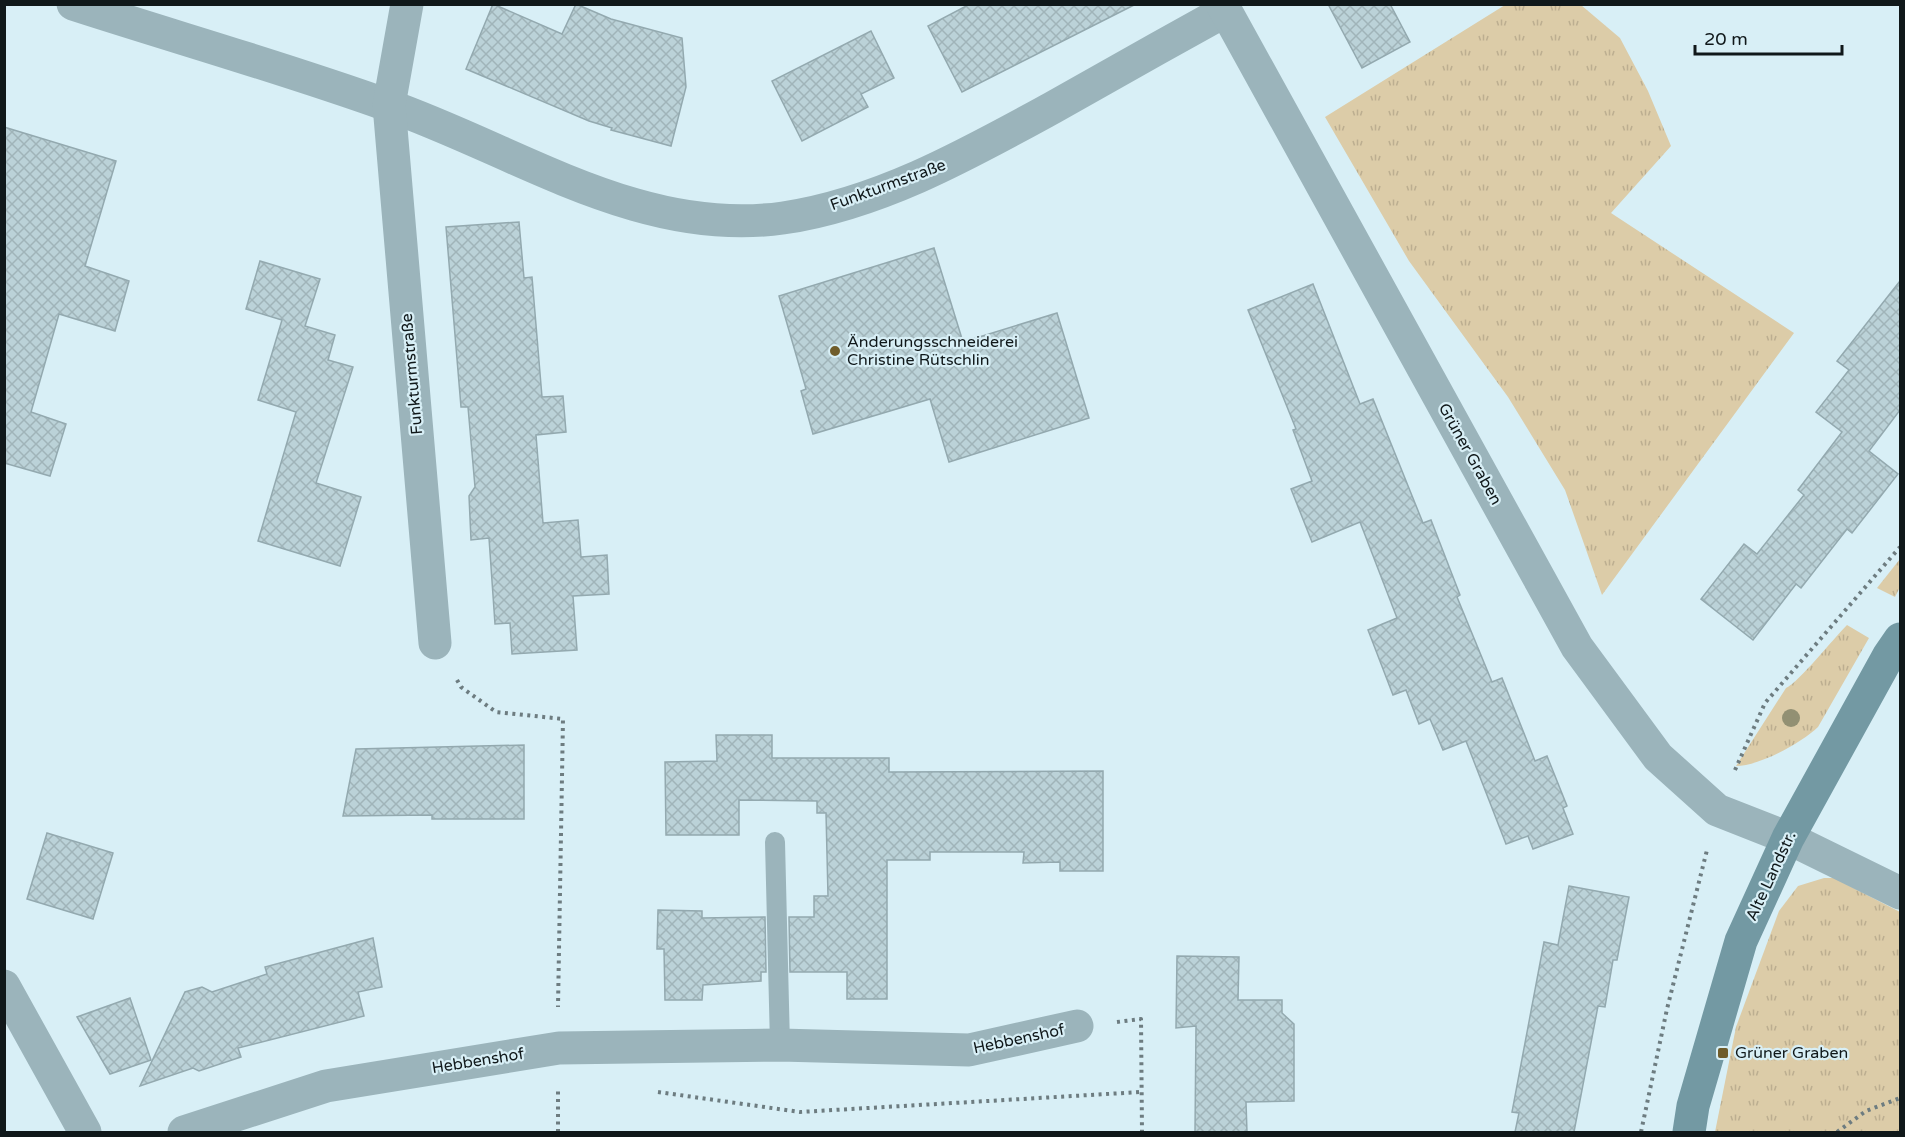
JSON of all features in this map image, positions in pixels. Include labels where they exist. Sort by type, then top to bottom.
[{"type":"street","name":"Funkturmstraße","points":[[74,4],[389,105],[618,201],[694,218],[740,221],[783,218],[850,202],[955,161],[1224,8]]},
{"type":"street","name":"Funkturmstraße","points":[[407,4],[389,105],[435,643]]},
{"type":"street","name":"Grüner Graben","points":[[1224,8],[1577,648],[1658,757],[1717,810],[1788,838],[1900,893]]},
{"type":"street","name":"Alte Landstr.","points":[[1689,1132],[1693,1106],[1742,941],[1788,838],[1877,676],[1900,639]]},
{"type":"street","points":[[4,986],[85,1132]]},
{"type":"street","name":"Hebbenshof","points":[[184,1132],[326,1086],[559,1048],[780,1045],[969,1050],[1077,1026]]},
{"type":"lane","points":[[775,842],[780,1045]]},
{"type":"path","points":[[435,643],[461,687],[496,712],[563,719],[559,1048]]},
{"type":"path","points":[[1077,1026],[1141,1020],[1142,1132]]},
{"type":"path","points":[[547,1088],[569,1088]]},
{"type":"path","points":[[558,1088],[558,1132]]},
{"type":"path","points":[[657,1092],[800,1112],[1141,1092]]},
{"type":"path","points":[[1837,1132],[1866,1111],[1900,1098]]},
{"type":"green space","points":[[1505,5],[1581,5],[1620,38],[1648,91],[1671,146],[1611,213],[1794,333],[1602,595],[1565,490],[1508,397],[1409,261],[1325,117]]},
{"type":"green space","points":[[1900,559],[1900,587],[1895,597],[1877,588]]},
{"type":"green space","points":[[1847,625],[1869,638],[1818,727],[1801,740],[1768,758],[1736,766],[1786,688],[1807,669]]},
{"type":"green space","points":[[1824,878],[1834,878],[1900,912],[1900,1132],[1715,1132],[1736,1027],[1779,911],[1798,886]]},
{"type":"building","points":[[493,4],[562,34],[576,4],[611,19],[682,38],[686,87],[671,146],[611,130],[612,128],[589,121],[466,69]]},
{"type":"building","points":[[970,4],[1136,4],[962,92],[928,26]]},
{"type":"building","points":[[1328,4],[1390,4],[1410,42],[1362,68]]},
{"type":"building","points":[[871,31],[894,78],[861,94],[868,107],[802,141],[772,81]]},
{"type":"building","points":[[4,127],[116,161],[85,266],[129,281],[115,331],[59,314],[31,412],[66,424],[50,476],[4,463]]},
{"type":"building","points":[[519,222],[524,278],[532,277],[542,397],[563,396],[566,432],[536,435],[543,523],[578,520],[581,557],[607,555],[609,594],[573,596],[577,650],[512,654],[510,623],[495,624],[489,538],[471,540],[469,496],[475,487],[468,407],[461,407],[446,227]]},
{"type":"building","points":[[934,248],[963,342],[1057,313],[1089,418],[949,462],[930,399],[813,434],[801,391],[806,389],[779,296]]},
{"type":"building","points":[[260,261],[320,279],[305,326],[335,335],[328,360],[353,367],[316,483],[361,497],[340,566],[258,541],[296,412],[258,400],[282,320],[246,309]]},
{"type":"building","points":[[1900,281],[1900,410],[1869,451],[1898,474],[1852,533],[1847,529],[1801,588],[1796,584],[1753,640],[1701,599],[1744,544],[1757,554],[1804,495],[1798,490],[1842,432],[1816,412],[1849,370],[1837,361]]},
{"type":"building","points":[[1313,284],[1360,404],[1373,399],[1423,523],[1431,520],[1460,595],[1457,597],[1492,682],[1502,678],[1535,761],[1547,756],[1567,806],[1563,808],[1573,834],[1533,849],[1528,836],[1506,844],[1466,741],[1443,750],[1430,719],[1419,724],[1406,690],[1393,695],[1368,630],[1397,618],[1360,522],[1312,542],[1291,489],[1312,481],[1293,430],[1296,429],[1248,310]]},
{"type":"building","points":[[716,735],[772,735],[772,758],[889,758],[889,772],[1103,771],[1103,871],[1060,871],[1060,862],[1023,863],[1024,852],[930,852],[930,860],[887,860],[887,999],[847,999],[847,972],[790,972],[789,917],[814,917],[814,896],[828,896],[826,813],[817,813],[817,801],[739,800],[739,835],[666,835],[665,762],[717,761]]},
{"type":"building","points":[[524,745],[524,819],[432,819],[432,815],[343,816],[356,749]]},
{"type":"building","points":[[47,833],[113,853],[93,919],[27,899]]},
{"type":"building","points":[[1569,886],[1629,897],[1617,960],[1613,960],[1605,1007],[1598,1006],[1574,1132],[1515,1132],[1519,1113],[1512,1112],[1544,942],[1558,945]]},
{"type":"building","points":[[658,910],[702,911],[702,918],[765,917],[766,972],[761,972],[761,981],[703,985],[702,1000],[665,1000],[664,949],[657,949]]},
{"type":"building","points":[[373,938],[382,987],[358,992],[364,1016],[238,1048],[241,1057],[199,1071],[193,1068],[140,1086],[185,992],[202,987],[212,992],[267,974],[265,967]]},
{"type":"building","points":[[1177,956],[1239,957],[1238,1000],[1282,1000],[1282,1013],[1294,1024],[1294,1101],[1246,1102],[1247,1132],[1195,1132],[1196,1026],[1176,1028]]},
{"type":"building","points":[[130,998],[151,1060],[110,1074],[77,1017]]},
{"type":"place","name":"Änderungsschneiderei Christine Rütschlin","points":[[835,351]]},
{"type":"place","name":"Grüner Graben","points":[[1723,1053]]}]
